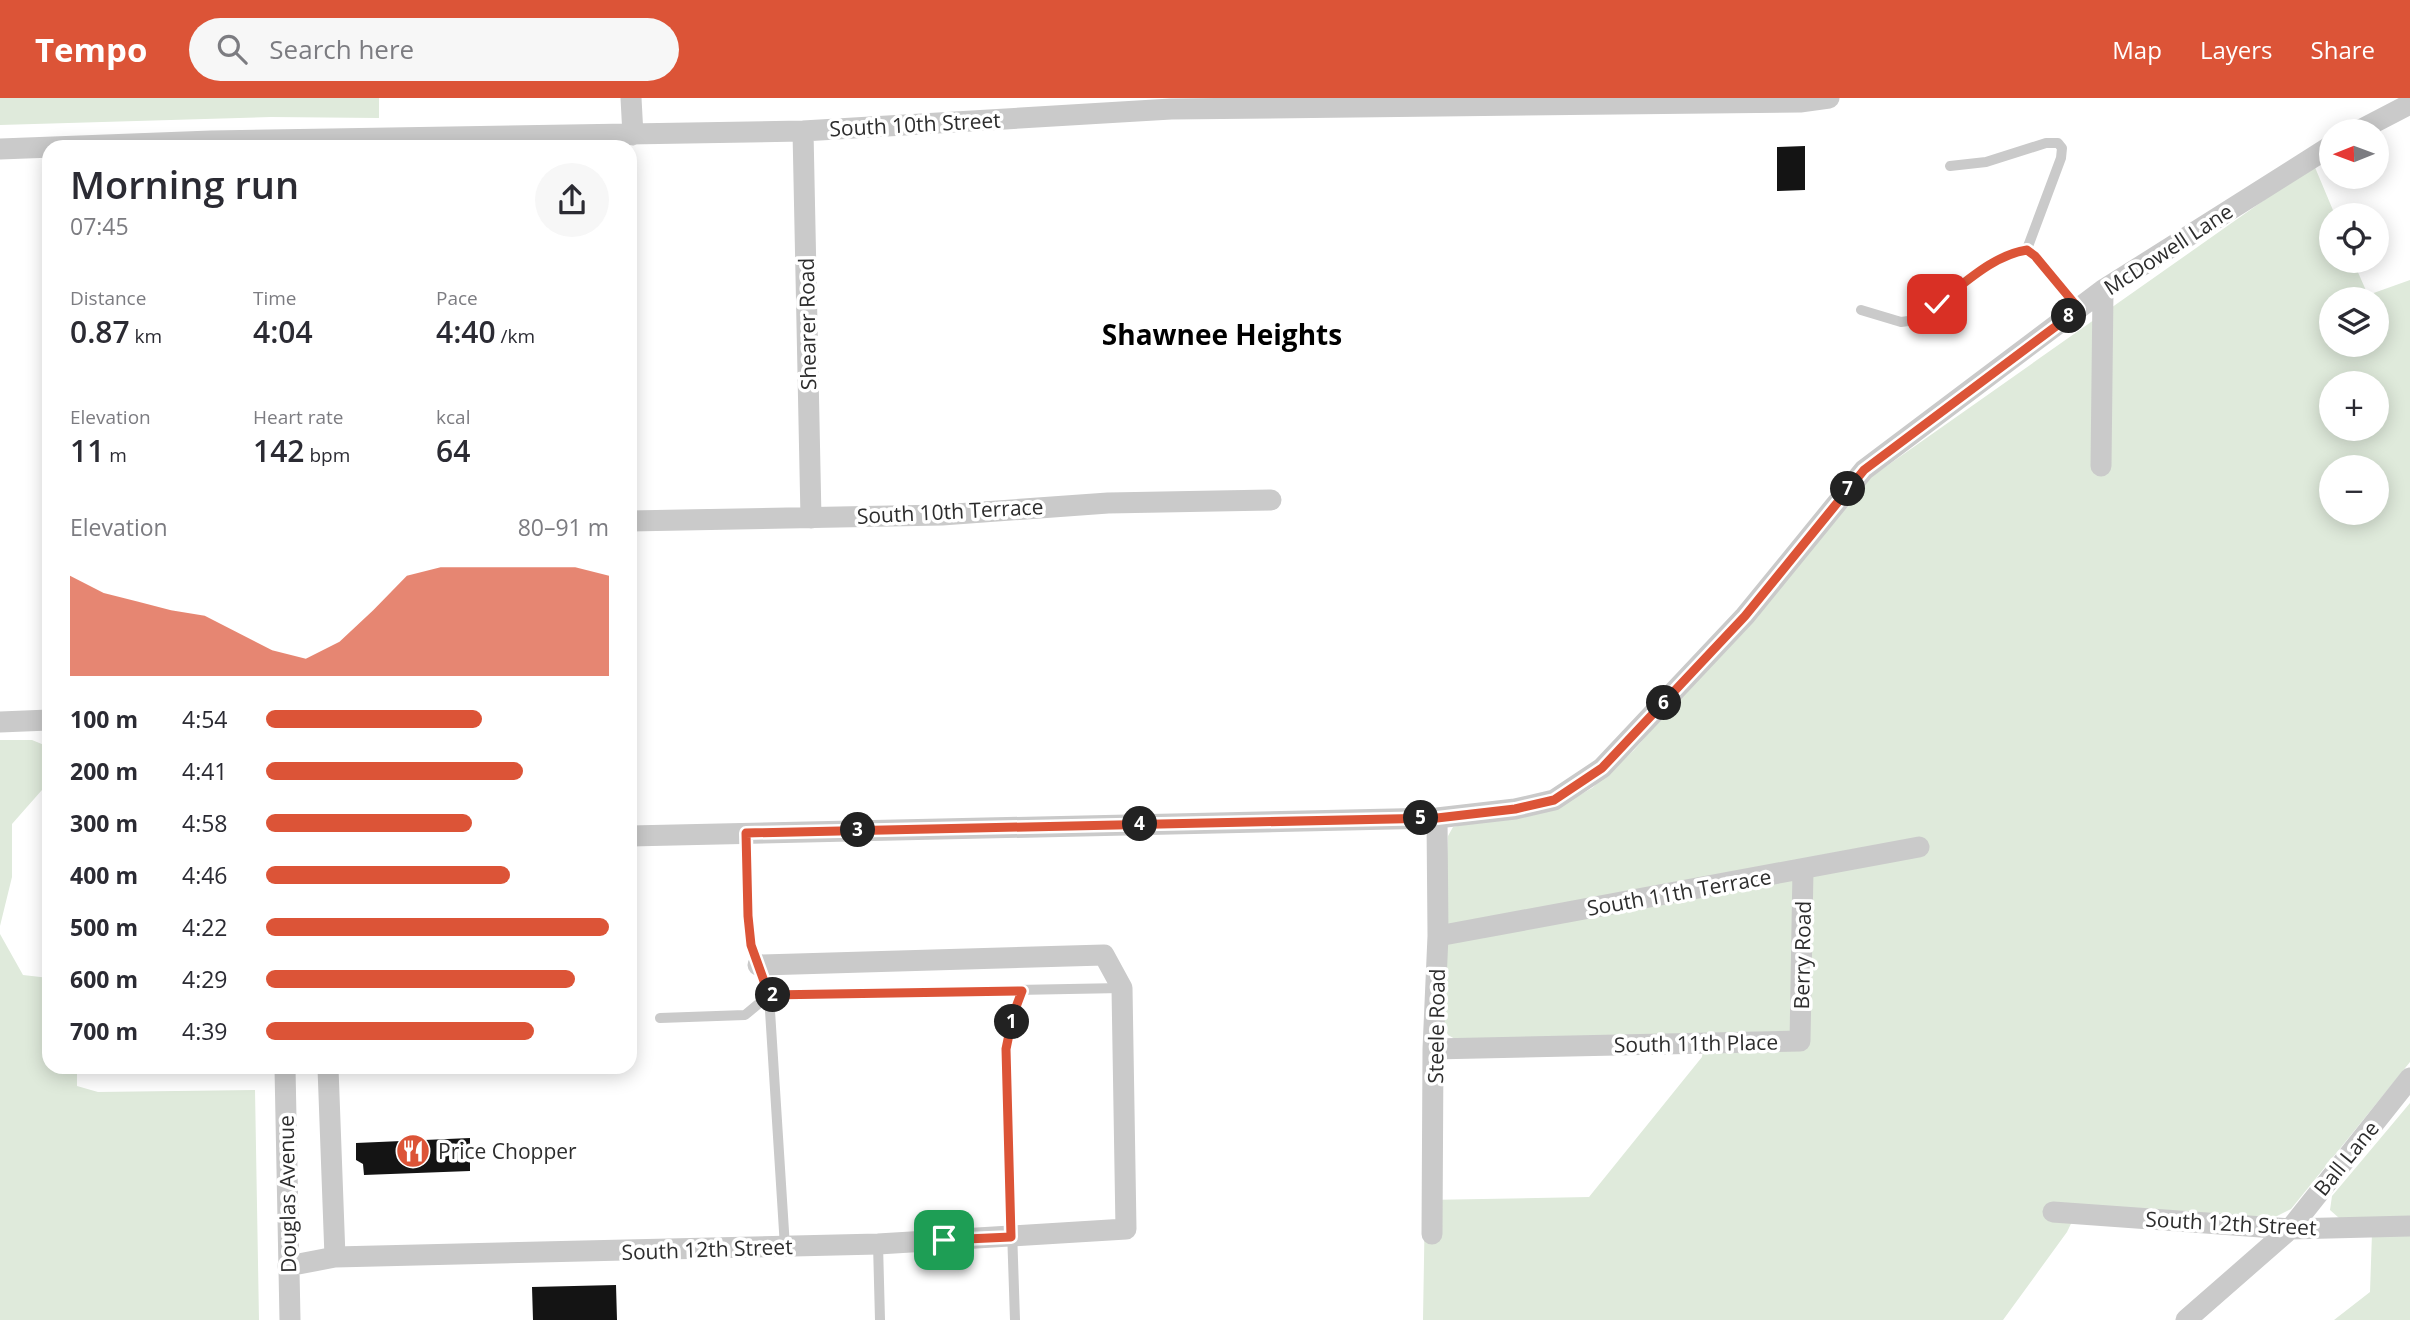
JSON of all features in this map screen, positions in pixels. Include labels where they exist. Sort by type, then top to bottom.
[{"type":"street","points":[[631,98],[633,135]]},
{"type":"street","name":"South 10th Street","points":[[430,140],[803,131],[1175,104],[1800,102],[1829,98]]},
{"type":"street","points":[[2381,119],[2410,104]]},
{"type":"street","name":"Shearer Road","points":[[803,131],[811,517]]},
{"type":"street","name":"South 10th Street","points":[[0,149],[42,148]]},
{"type":"street","name":"McDowell Lane","points":[[637,836],[1437,818],[1515,809],[1554,800],[1602,768],[1745,616],[1864,470],[2103,290],[2319,154]]},
{"type":"street","points":[[2101,466],[2103,290]]},
{"type":"street","name":"South 10th Terrace","points":[[637,521],[942,515],[1135,502],[1271,500]]},
{"type":"street","points":[[0,722],[42,720]]},
{"type":"street","name":"Steele Road","points":[[1432,1234],[1433,1049],[1438,936],[1437,818]]},
{"type":"street","name":"South 11th Terrace","points":[[1438,936],[1919,847]]},
{"type":"street","name":"Berry Road","points":[[1800,1041],[1803,869]]},
{"type":"street","points":[[758,965],[1104,955],[1122,988]]},
{"type":"street","name":"South 12th Street","points":[[288,1266],[335,1257],[878,1244],[1126,1230],[1122,988]]},
{"type":"street","name":"South 11th Place","points":[[1433,1049],[1800,1041]]},
{"type":"street","name":"Douglas Avenue","points":[[285,1074],[290,1320]]},
{"type":"street","points":[[328,1074],[335,1257]]},
{"type":"street","name":"Ball Lane","points":[[2186,1320],[2290,1229],[2410,1078]]},
{"type":"street","name":"South 12th Street","points":[[2053,1212],[2290,1229],[2410,1226]]},
{"type":"lane","points":[[1950,166],[1986,162],[2046,143],[2058,143],[2062,148],[2061,158],[2027,250]]},
{"type":"lane","points":[[1861,310],[1901,322],[1916,320],[1993,263],[2012,252],[2027,250],[2079,309]]},
{"type":"lane","points":[[746,833],[751,945],[769,995],[785,1247]]},
{"type":"lane","points":[[660,1018],[745,1016],[769,995],[1122,988]]},
{"type":"lane","points":[[1015,1320],[1006,1049],[1013,1015],[1022,991]]},
{"type":"lane","points":[[878,1244],[880,1320]]},
{"type":"green space","points":[[0,98],[379,98],[379,118],[271,117],[0,125]]},
{"type":"green space","points":[[2314,165],[2319,177],[2319,189],[2324,189],[2330,203],[2319,203],[2319,273],[2358,273],[2364,287],[2319,287],[2319,357],[2389,357],[2389,288],[2410,280],[2410,1062],[2291,1209],[2271,1219],[2079,1207],[2067,1232],[2003,1320],[1423,1320],[1425,1200],[1589,1197],[1702,1057],[1705,1037],[1455,1039],[1448,1035],[1440,1018],[1448,836],[1453,827],[1569,801],[1592,788],[1634,750],[1871,477]]},
{"type":"green space","points":[[0,740],[32,740],[42,744],[42,790],[12,824],[12,877],[0,926]]},
{"type":"green space","points":[[0,934],[23,975],[42,977],[42,1074],[77,1074],[77,1086],[98,1092],[255,1090],[259,1320],[0,1320]]},
{"type":"green space","points":[[2410,1103],[2410,1217],[2339,1218],[2330,1210],[2332,1196]]},
{"type":"green space","points":[[2372,1233],[2410,1233],[2410,1320],[2334,1320],[2370,1292]]},
{"type":"building","points":[[1805,146],[1805,190],[1777,191],[1777,147]]},
{"type":"building","name":"Price Chopper","points":[[470,1138],[470,1171],[364,1175],[363,1164],[356,1160],[356,1143]]},
{"type":"building","points":[[616,1285],[617,1320],[533,1320],[532,1287]]},
{"type":"place","name":"Price Chopper","points":[[413,1151]]},
{"type":"district","name":"Shawnee Heights","points":[[1222,334]]},
{"type":"route","points":[[944,1240],[1011,1237],[1006,1049],[1013,1015],[1022,991],[769,995],[751,945],[746,833],[1437,818],[1515,809],[1554,800],[1602,768],[1745,616],[1864,470],[2079,309],[2027,250],[2012,252],[1993,263],[1937,304]]}]
